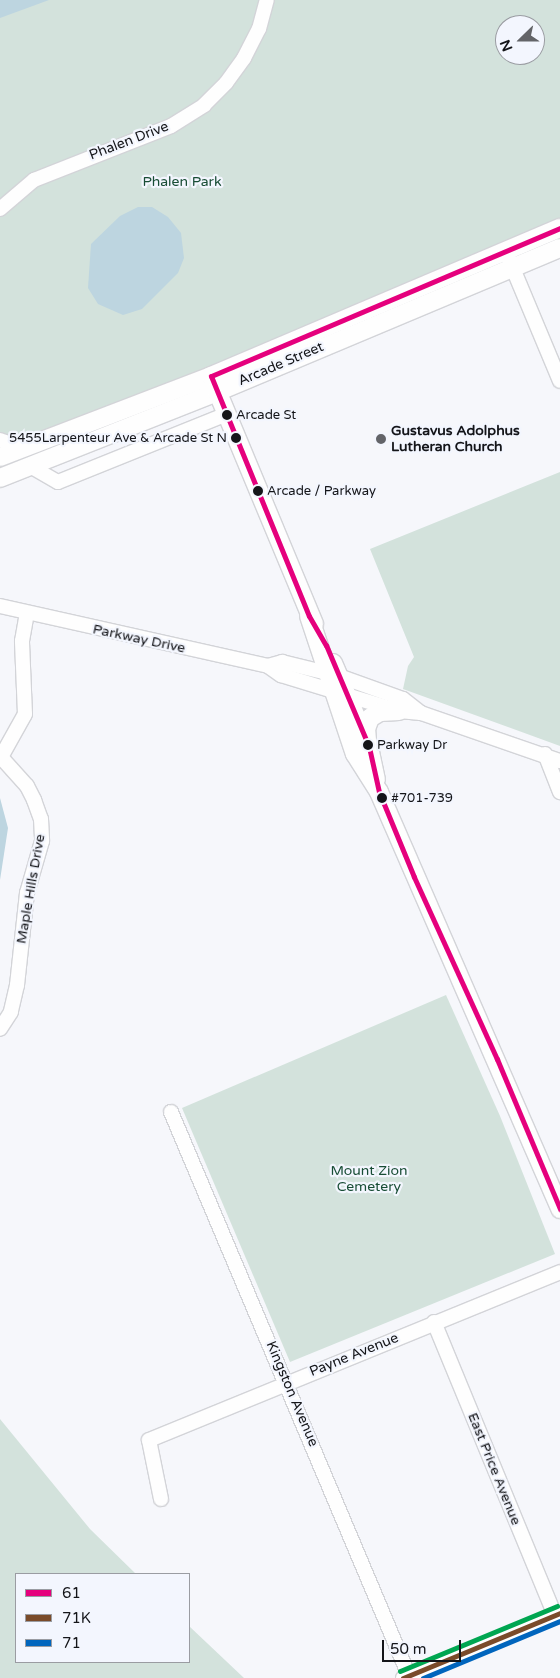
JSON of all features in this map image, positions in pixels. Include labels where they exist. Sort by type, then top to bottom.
[{"type":"main road","name":"Arcade Street","points":[[0,478],[560,228]]},
{"type":"main road","name":"Arcade Street","points":[[0,457],[214,384],[560,248]]},
{"type":"main road","points":[[214,384],[336,683],[369,747]]},
{"type":"main road","points":[[336,683],[355,754],[379,792],[438,935],[497,1058],[560,1209]]},
{"type":"main road","points":[[379,792],[366,729],[370,718],[380,712],[399,711]]},
{"type":"street","name":"Phalen Drive","points":[[0,209],[34,180],[171,126],[204,105],[226,83],[244,58],[259,29],[267,0]]},
{"type":"street","points":[[506,251],[560,381]]},
{"type":"street","points":[[30,466],[58,482],[227,414]]},
{"type":"street","points":[[0,440],[23,448]]},
{"type":"street","name":"Parkway Drive","points":[[3,611],[27,614],[268,666],[282,662],[399,711],[421,713],[560,760]]},
{"type":"street","name":"Maple Hills Drive","points":[[0,1029],[10,1012],[17,985],[27,893],[42,841],[41,819],[34,800],[26,786],[1,756],[25,714],[22,641],[27,614]]},
{"type":"street","name":"Parkway Drive","points":[[336,683],[403,699],[421,713]]},
{"type":"street","points":[[544,754],[560,792]]},
{"type":"street","name":"Kingston Avenue","points":[[171,1112],[287,1383],[407,1677]]},
{"type":"street","name":"Payne Avenue","points":[[161,1499],[149,1440],[560,1272]]},
{"type":"street","name":"East Price Avenue","points":[[434,1322],[557,1614]]},
{"type":"street","points":[[407,1677],[557,1614]]},
{"type":"green space","name":"Phalen Park","points":[[0,0],[560,0],[560,221],[214,365],[0,447]]},
{"type":"green space","points":[[560,472],[560,746],[403,689],[408,666],[414,657],[370,549]]},
{"type":"green space","name":"Mount Zion Cemetery","points":[[446,995],[500,1116],[555,1254],[290,1362],[182,1108]]},
{"type":"green space","points":[[0,1419],[90,1529],[135,1573],[15,1573],[15,1663],[190,1663],[190,1627],[244,1678],[0,1678]]},
{"type":"water","points":[[0,0],[49,0],[0,18]]},
{"type":"water","points":[[138,207],[152,207],[168,217],[181,233],[184,258],[178,273],[142,309],[123,315],[98,304],[88,288],[91,244],[120,216]]},
{"type":"water","points":[[0,798],[8,828],[0,880]]},
{"type":"transit line","name":"61","points":[[560,228],[211,376],[309,616],[326,645],[369,747],[379,792],[414,877],[497,1059],[560,1209]]},
{"type":"transit line","points":[[400,1671],[557,1606]]},
{"type":"transit line","name":"71K","points":[[403,1678],[560,1613]]},
{"type":"transit line","name":"71","points":[[423,1678],[560,1621]]},
{"type":"place","name":"Arcade St","points":[[227,415]]},
{"type":"place","name":"5455Larpenteur Ave & Arcade St N","points":[[236,438]]},
{"type":"place","name":"Gustavus Adolphus Lutheran Church","points":[[381,439]]},
{"type":"place","name":"Arcade / Parkway","points":[[258,491]]},
{"type":"place","name":"Parkway Dr","points":[[368,745]]},
{"type":"place","name":"#701-739","points":[[382,798]]}]
